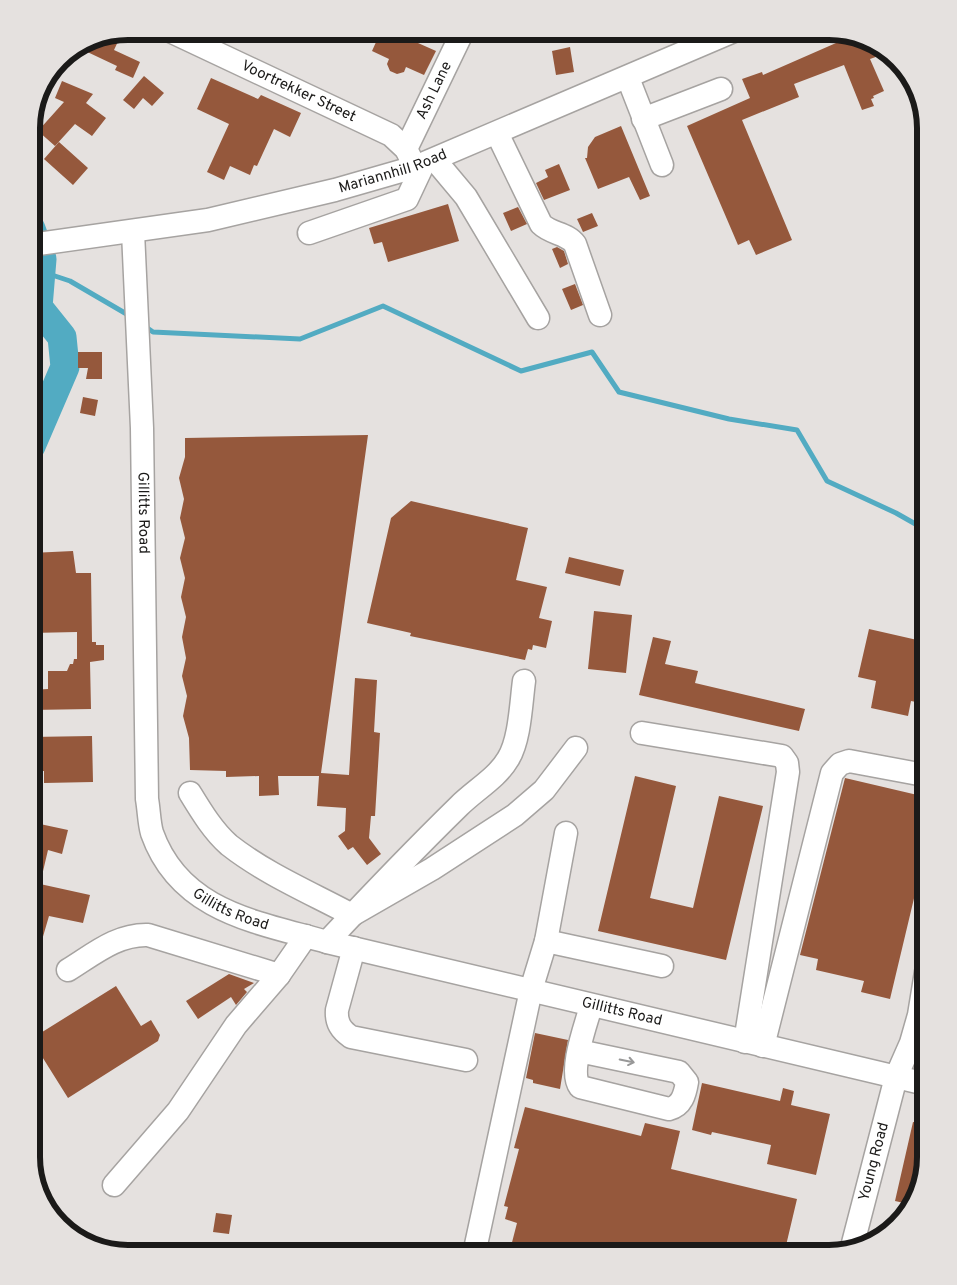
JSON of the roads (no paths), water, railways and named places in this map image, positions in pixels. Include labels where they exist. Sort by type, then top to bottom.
[{"type":"street","name":"Voortrekker Street","points":[[189,40],[391,135],[466,198],[538,318]]},
{"type":"street","name":"Ash Lane","points":[[309,233],[407,199],[460,40]]},
{"type":"street","name":"Mariannhill Road","points":[[40,244],[208,220],[335,190],[497,133],[714,40]]},
{"type":"street","points":[[628,78],[662,165]]},
{"type":"street","points":[[643,118],[721,88]]},
{"type":"street","points":[[497,133],[542,224],[550,230],[567,236],[575,244],[600,315]]},
{"type":"street","points":[[335,190],[344,221]]},
{"type":"street","name":"Gillitts Road","points":[[132,232],[142,428],[147,799],[152,833],[170,868],[190,890],[229,914],[316,939],[591,1006],[917,1082]]},
{"type":"street","points":[[352,915],[462,803],[492,778],[509,759],[515,740],[524,681]]},
{"type":"street","points":[[642,733],[782,756],[787,763],[788,772],[754,1044]]},
{"type":"street","points":[[114,1186],[178,1111],[236,1025],[279,975],[316,939],[515,815],[544,790],[576,748]]},
{"type":"street","points":[[754,1044],[832,773],[840,764],[849,761],[917,774]]},
{"type":"street","points":[[190,793],[210,824],[229,844],[265,868],[352,915]]},
{"type":"street","points":[[476,1245],[531,990],[546,941],[566,833]]},
{"type":"street","points":[[68,970],[113,943],[135,935],[148,936],[279,975]]},
{"type":"street","points":[[546,941],[662,966]]},
{"type":"street","points":[[354,948],[336,1010],[336,1020],[344,1032],[352,1037],[466,1060]]},
{"type":"street","points":[[579,1051],[591,1006]]},
{"type":"street","name":"Young Road","points":[[859,1239],[896,1077],[911,1042],[917,1022]]},
{"type":"waterway","points":[[40,254],[42,259],[40,283]]},
{"type":"waterway","points":[[42,259],[49,274],[70,281],[130,316]]},
{"type":"waterway","points":[[143,325],[153,332],[300,339],[383,306],[521,371],[592,352],[619,392],[729,419],[797,430],[827,481],[917,525]]},
{"type":"waterway","points":[[40,310],[62,337],[65,367],[40,425]]}]
